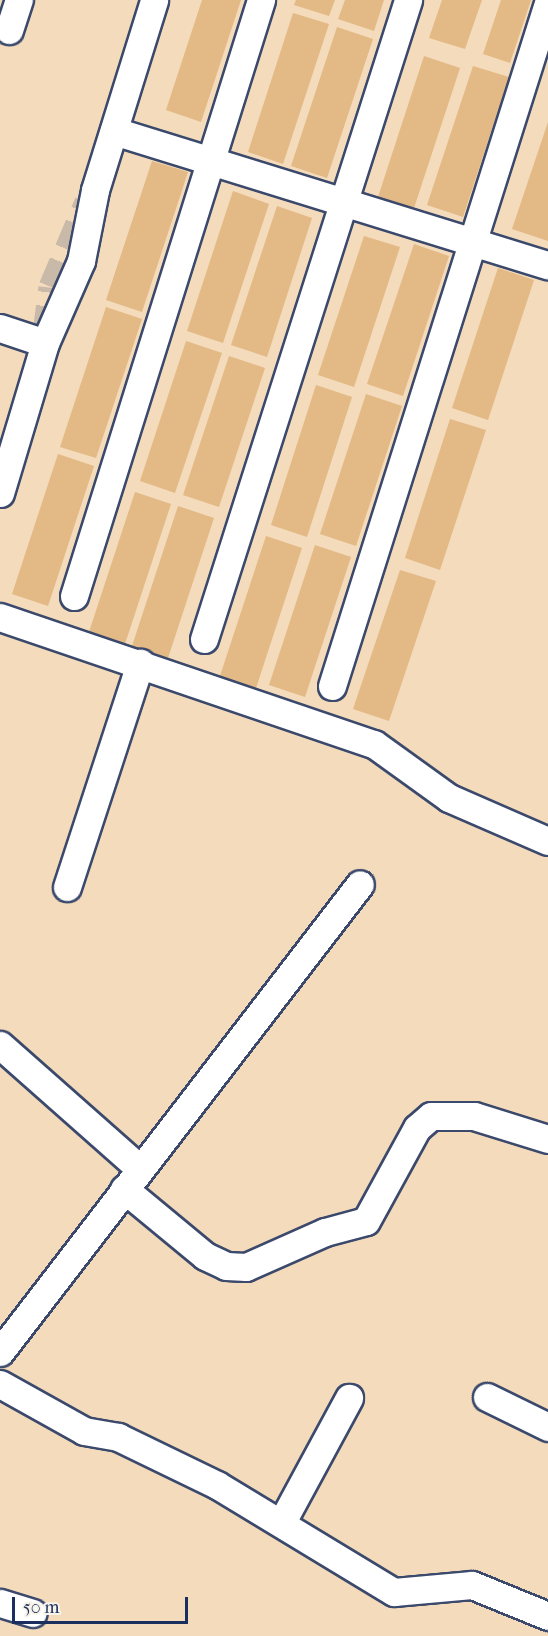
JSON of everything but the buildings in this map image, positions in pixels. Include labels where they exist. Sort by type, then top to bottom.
[{"type":"street","points":[[9,30],[19,0]]},
{"type":"street","points":[[0,493],[45,343],[81,261],[95,190],[154,0]]},
{"type":"street","points":[[74,596],[261,0]]},
{"type":"street","points":[[204,639],[408,0]]},
{"type":"street","points":[[332,686],[548,3]]},
{"type":"street","points":[[114,131],[548,265]]},
{"type":"street","points":[[0,328],[45,343]]},
{"type":"street","points":[[0,617],[374,744],[459,804],[548,842]]},
{"type":"street","points":[[67,887],[140,663]]},
{"type":"street","points":[[0,1352],[360,884]]},
{"type":"street","points":[[0,1045],[132,1178],[205,1256],[226,1266],[246,1267],[325,1232],[366,1221],[417,1128],[431,1116],[474,1116],[548,1139]]},
{"type":"street","points":[[0,1384],[84,1431],[118,1437],[283,1521],[335,1560],[394,1592],[472,1585],[548,1616]]},
{"type":"street","points":[[487,1397],[548,1427]]},
{"type":"street","points":[[283,1521],[349,1398]]},
{"type":"street","points":[[0,1603],[33,1613]]},
{"type":"tunnel","points":[[46,333],[52,287],[88,202]]}]
